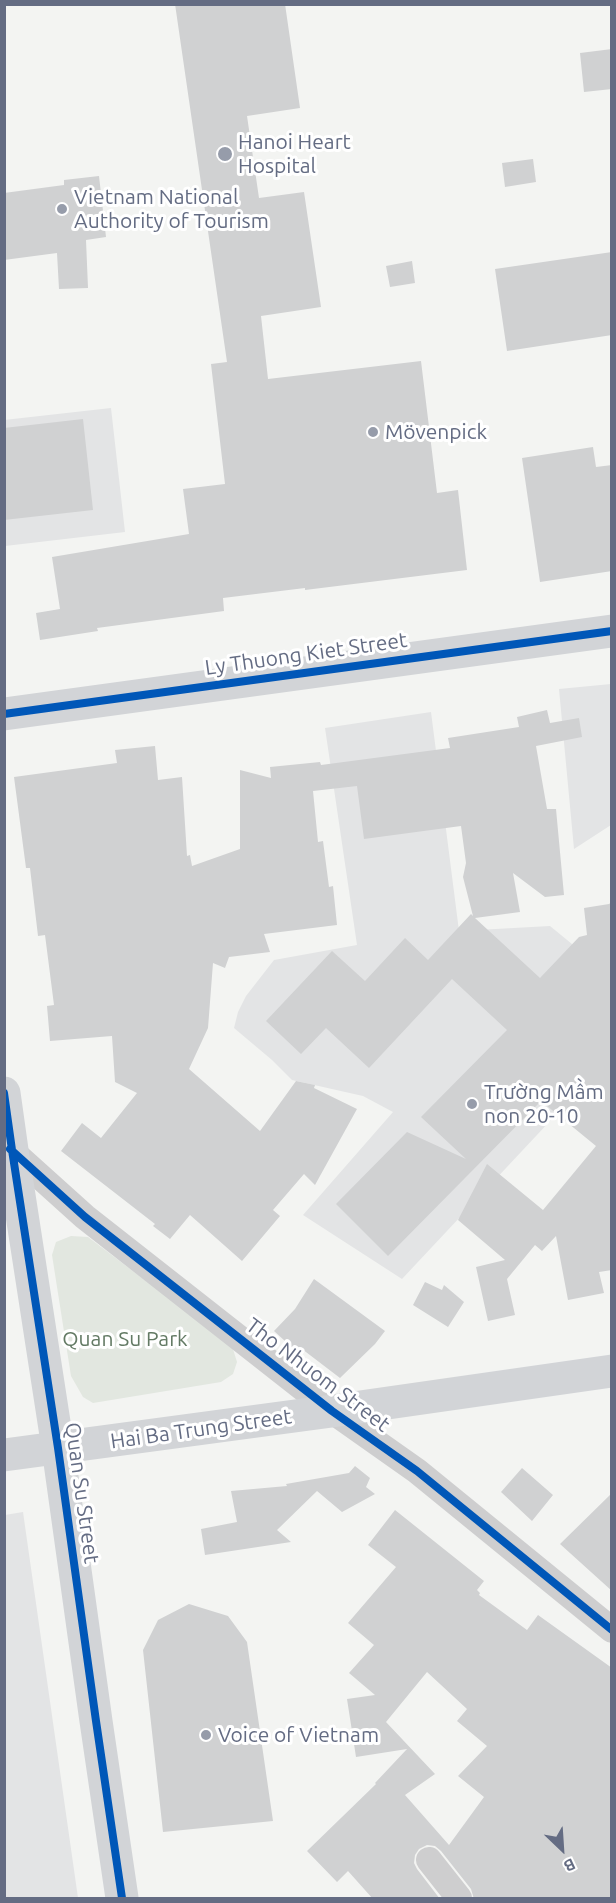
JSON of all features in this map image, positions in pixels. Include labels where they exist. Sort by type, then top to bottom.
[{"type":"street","name":"Ly Thuong Kiet Street","points":[[4,714],[612,631]]},
{"type":"street","name":"Quan Su Street","points":[[4,1093],[8,1147],[58,1448],[122,1899]]},
{"type":"street","name":"Tho Nhuom Street","points":[[8,1147],[85,1217],[332,1411],[417,1471],[612,1630]]},
{"type":"street","name":"Hai Ba Trung Street","points":[[4,1455],[612,1371]]},
{"type":"street","points":[[429,1860],[459,1899]]},
{"type":"shaded area","points":[[111,408],[125,532],[5,546],[4,420]]},
{"type":"shaded area","points":[[611,684],[611,825],[574,849],[559,689]]},
{"type":"shaded area","name":"Trường Mầm non 20-10","points":[[431,712],[459,931],[550,926],[611,976],[611,1056],[402,1279],[303,1215],[393,1112],[363,1096],[292,1080],[234,1028],[238,1012],[246,996],[274,960],[357,945],[325,728]]},
{"type":"shaded area","points":[[23,1512],[78,1898],[5,1898],[5,1515]]},
{"type":"green space","name":"Quan Su Park","points":[[71,1236],[88,1237],[232,1346],[237,1362],[233,1374],[221,1382],[93,1403],[83,1397],[71,1376],[52,1255],[56,1242]]},
{"type":"building","points":[[175,4],[285,4],[300,108],[247,116],[259,198],[304,192],[321,307],[261,316],[268,379],[421,361],[437,493],[458,490],[467,570],[223,598],[224,611],[97,628],[98,631],[40,640],[36,613],[60,609],[52,557],[189,534],[183,489],[225,484],[211,364],[227,362]]},
{"type":"building","points":[[612,49],[612,89],[584,92],[580,53]]},
{"type":"building","points":[[533,159],[536,182],[505,187],[502,163]]},
{"type":"building","name":"Vietnam National Authority of Tourism","points":[[99,176],[106,237],[86,240],[88,288],[59,289],[57,253],[4,260],[4,193],[64,185],[64,180]]},
{"type":"building","points":[[612,252],[612,335],[507,351],[495,269]]},
{"type":"building","points":[[412,261],[415,283],[390,287],[386,266]]},
{"type":"building","points":[[83,419],[93,510],[4,520],[4,428]]},
{"type":"building","points":[[593,447],[596,467],[612,465],[612,571],[540,582],[522,458]]},
{"type":"building","points":[[547,710],[550,723],[579,718],[582,737],[536,746],[547,809],[556,809],[564,895],[545,897],[513,873],[520,912],[475,918],[540,978],[579,937],[587,935],[584,908],[612,902],[612,1270],[599,1272],[604,1293],[568,1300],[556,1236],[542,1251],[535,1245],[507,1279],[515,1315],[488,1321],[476,1267],[505,1260],[458,1220],[487,1164],[543,1210],[596,1146],[541,1101],[388,1256],[336,1204],[407,1132],[466,1159],[421,1117],[507,1030],[452,979],[369,1068],[326,1028],[301,1054],[266,1021],[332,951],[365,981],[405,938],[428,960],[471,914],[473,916],[463,877],[466,863],[461,826],[364,839],[357,786],[313,791],[318,842],[323,841],[329,887],[333,886],[337,925],[264,934],[270,952],[229,957],[225,968],[213,963],[208,1028],[189,1069],[260,1131],[296,1081],[315,1085],[314,1088],[357,1109],[315,1185],[304,1174],[273,1210],[280,1216],[242,1261],[190,1215],[170,1239],[153,1226],[155,1224],[61,1151],[82,1123],[101,1138],[137,1093],[115,1082],[112,1036],[50,1041],[47,1006],[54,1005],[45,935],[38,936],[30,868],[26,868],[14,777],[117,763],[115,750],[155,746],[158,780],[182,777],[187,856],[190,855],[192,866],[240,849],[240,770],[271,778],[270,767],[320,762],[321,765],[450,748],[448,738],[519,727],[517,717]]},
{"type":"building","points":[[314,1279],[385,1331],[340,1378],[302,1349],[298,1353],[274,1331],[295,1309]]},
{"type":"building","points":[[425,1282],[442,1290],[444,1285],[464,1302],[448,1327],[413,1305]]},
{"type":"building","points":[[355,1466],[370,1478],[366,1487],[375,1494],[342,1512],[317,1491],[277,1530],[291,1542],[205,1555],[201,1529],[237,1522],[231,1491],[287,1486],[286,1484],[349,1473]]},
{"type":"building","points":[[522,1468],[553,1495],[532,1521],[501,1492]]},
{"type":"building","points":[[612,1493],[612,1591],[560,1544]]},
{"type":"building","points":[[395,1510],[484,1581],[477,1590],[479,1595],[527,1630],[538,1615],[612,1668],[612,1899],[474,1899],[471,1889],[441,1851],[435,1846],[427,1845],[419,1849],[414,1863],[440,1899],[373,1899],[348,1871],[337,1882],[307,1851],[376,1784],[407,1749],[356,1757],[347,1699],[375,1695],[349,1673],[374,1645],[348,1623],[396,1567],[368,1545]],"holes":[[[427,1672],[467,1709],[457,1721],[487,1746],[458,1776],[484,1797],[449,1845],[405,1795],[435,1774],[386,1722]]]},
{"type":"building","name":"Voice of Vietnam","points":[[189,1604],[228,1616],[247,1642],[273,1821],[163,1832],[143,1650],[158,1620]]},
{"type":"cycle path","points":[[4,714],[612,631]]},
{"type":"cycle path","points":[[4,1093],[58,1448],[122,1898]]},
{"type":"cycle path","points":[[10,1149],[85,1217],[332,1411],[417,1471],[612,1630]]},
{"type":"place","name":"Hanoi Heart Hospital","points":[[225,154]]},
{"type":"place","name":"Vietnam National Authority of Tourism","points":[[62,209]]},
{"type":"place","name":"Mövenpick","points":[[373,432]]},
{"type":"place","name":"Trường Mầm non 20-10","points":[[472,1104]]},
{"type":"place","name":"Voice of Vietnam","points":[[206,1735]]}]
